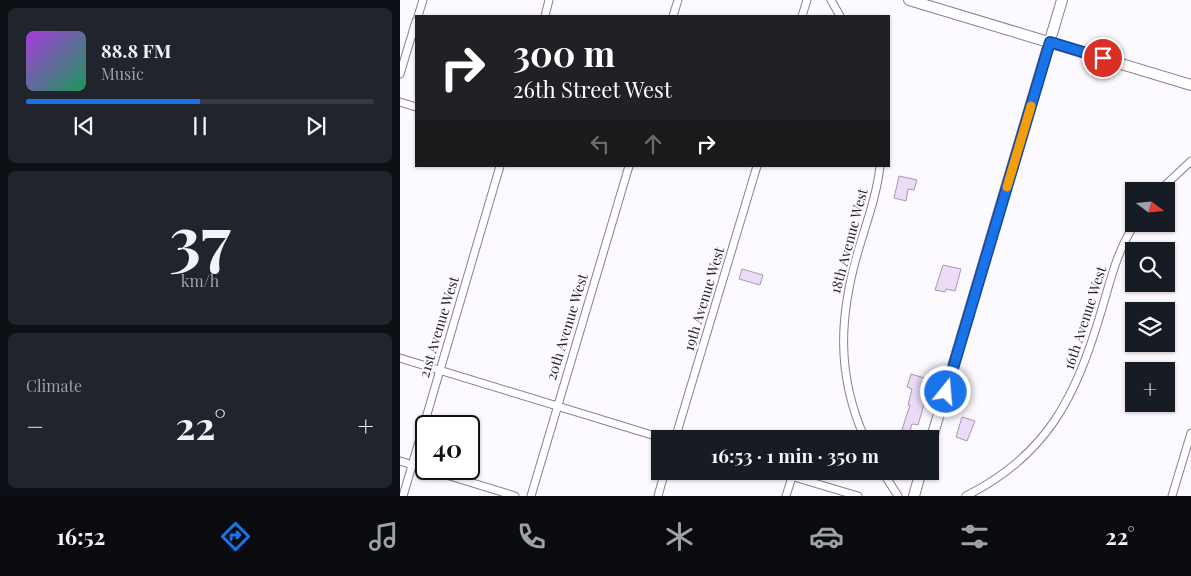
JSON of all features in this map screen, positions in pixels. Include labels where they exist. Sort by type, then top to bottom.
[{"type":"street","points":[[418,15],[422,0]]},
{"type":"street","points":[[545,15],[549,0]]},
{"type":"street","points":[[673,15],[678,0]]},
{"type":"street","points":[[802,15],[807,0]]},
{"type":"street","points":[[831,0],[839,15]]},
{"type":"street","points":[[909,0],[1191,85]]},
{"type":"street","points":[[934,430],[1062,0]]},
{"type":"street","points":[[400,74],[415,24]]},
{"type":"street","points":[[400,102],[415,107]]},
{"type":"street","points":[[1169,182],[1191,161]]},
{"type":"street","name":"21st Avenue West","points":[[403,496],[500,167]]},
{"type":"street","name":"20th Avenue West","points":[[531,496],[628,167]]},
{"type":"street","name":"19th Avenue West","points":[[678,430],[757,167]]},
{"type":"street","name":"18th Avenue West","points":[[862,430],[848,390],[844,370],[844,323],[848,290],[875,194],[880,167]]},
{"type":"street","name":"16th Avenue West","points":[[966,496],[997,478],[1027,454],[1050,429],[1067,402],[1088,356],[1118,256],[1131,232]]},
{"type":"street","points":[[400,358],[651,435]]},
{"type":"street","points":[[1172,496],[1191,432]]},
{"type":"street","points":[[400,460],[415,465]]},
{"type":"street","points":[[462,480],[515,496]]},
{"type":"street","points":[[658,496],[662,480]]},
{"type":"street","points":[[786,496],[791,480]]},
{"type":"street","points":[[802,480],[858,496]]},
{"type":"street","points":[[888,480],[898,496]]},
{"type":"street","points":[[914,496],[919,480]]},
{"type":"building","points":[[899,176],[917,180],[914,190],[908,189],[906,201],[894,198]]},
{"type":"building","points":[[943,265],[961,269],[955,291],[946,289],[945,292],[935,290]]},
{"type":"building","points":[[742,269],[763,275],[760,285],[739,279]]},
{"type":"building","points":[[911,374],[931,380],[918,425],[912,424],[910,430],[902,430],[910,405],[908,405],[912,389],[907,387]]},
{"type":"building","points":[[962,417],[975,421],[967,441],[956,437]]},
{"type":"slow traffic","points":[[1007,187],[1031,106]]},
{"type":"route","points":[[946,392],[1050,42],[1103,58]]}]
